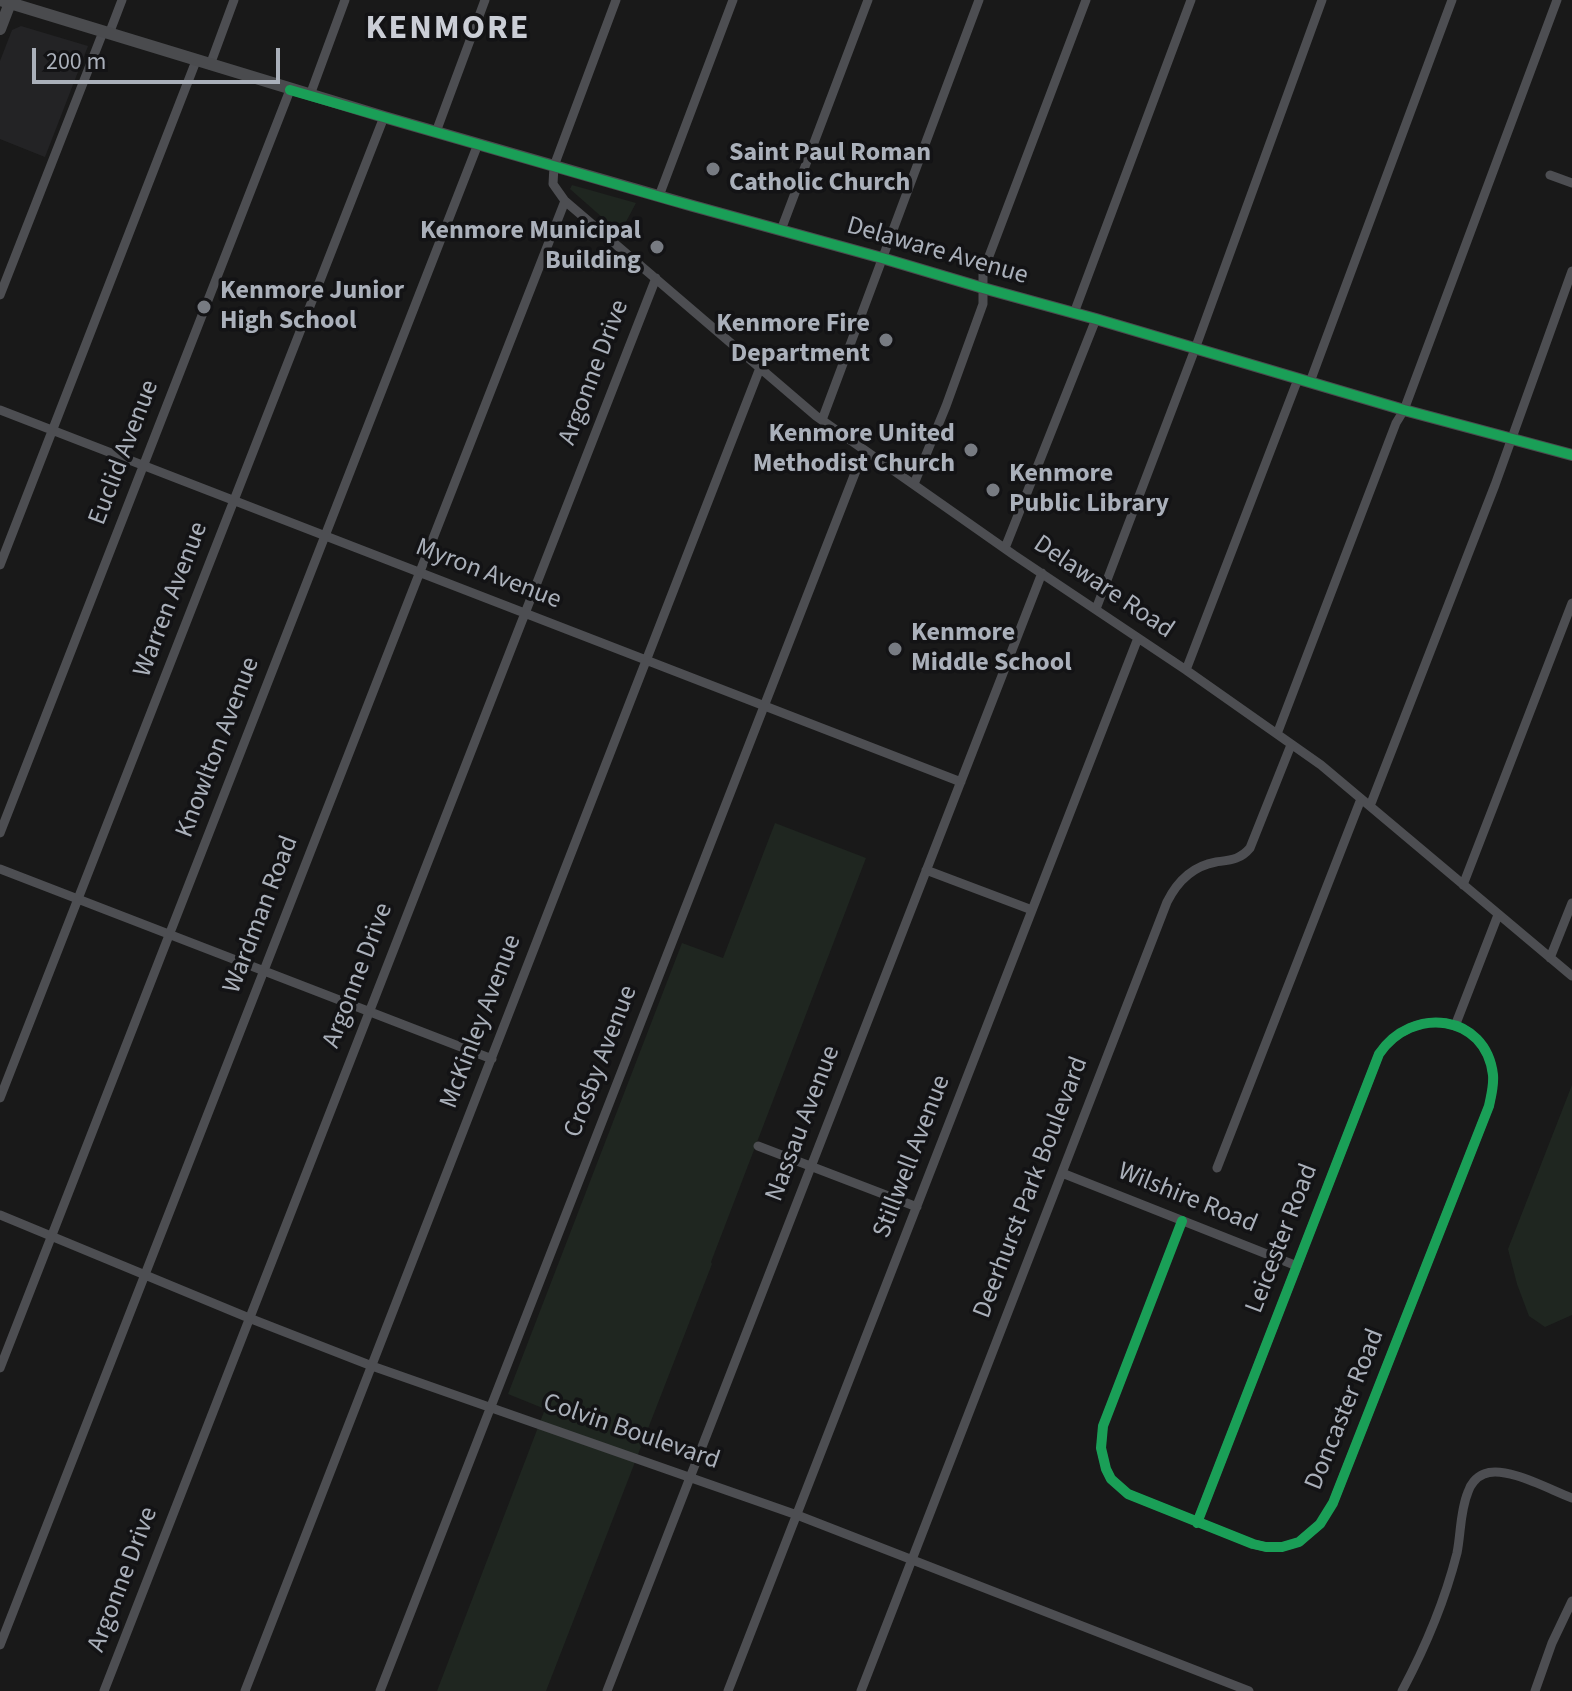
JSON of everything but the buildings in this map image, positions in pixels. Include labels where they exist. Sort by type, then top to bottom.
[{"type":"main road","name":"Delaware Avenue","points":[[7,1],[290,90],[1096,319],[1404,410],[1572,455]]},
{"type":"main road","points":[[0,29],[7,1]]},
{"type":"street","points":[[0,295],[122,0]]},
{"type":"street","points":[[0,565],[203,63],[234,0]]},
{"type":"street","points":[[310,95],[345,0]]},
{"type":"street","points":[[436,132],[485,0]]},
{"type":"street","points":[[565,201],[553,184],[554,166],[616,0]]},
{"type":"street","points":[[659,196],[733,0]]},
{"type":"street","points":[[781,230],[868,0]]},
{"type":"street","points":[[822,420],[979,0]]},
{"type":"street","points":[[914,484],[983,304],[983,272],[1086,0]]},
{"type":"street","points":[[1074,313],[1191,0]]},
{"type":"street","points":[[1096,609],[1322,0]]},
{"type":"street","points":[[1186,670],[1304,381],[1452,0]]},
{"type":"street","points":[[1277,734],[1396,423],[1404,410],[1557,0]]},
{"type":"street","name":"Euclid Avenue","points":[[0,833],[290,90]]},
{"type":"street","name":"Warren Avenue","points":[[0,1098],[384,117]]},
{"type":"street","name":"Knowlton Avenue","points":[[0,1368],[478,144]]},
{"type":"street","points":[[1550,175],[1572,183]]},
{"type":"street","name":"Delaware Road","points":[[565,201],[822,420],[1321,765],[1572,976]]},
{"type":"street","name":"Wardman Road","points":[[0,1645],[565,201]]},
{"type":"street","points":[[1370,806],[1512,439],[1572,271]]},
{"type":"street","name":"Argonne Drive","points":[[104,1691],[656,278]]},
{"type":"street","points":[[1005,548],[1096,319]]},
{"type":"street","name":"McKinley Avenue","points":[[245,1691],[760,368]]},
{"type":"street","name":"Myron Avenue","points":[[0,410],[961,782]]},
{"type":"street","name":"Crosby Avenue","points":[[380,1691],[864,450]]},
{"type":"street","name":"Nassau Avenue","points":[[607,1691],[1042,573]]},
{"type":"street","points":[[1463,885],[1572,603]]},
{"type":"street","name":"Stillwell Avenue","points":[[728,1691],[1138,638]]},
{"type":"street","name":"Deerhurst Park Boulevard","points":[[861,1691],[1171,893],[1196,869],[1238,859],[1250,848],[1291,745]]},
{"type":"street","points":[[1217,1168],[1361,799]]},
{"type":"street","points":[[0,869],[492,1059]]},
{"type":"street","points":[[926,870],[1032,910]]},
{"type":"street","points":[[1550,958],[1572,903]]},
{"type":"street","points":[[1455,1026],[1498,915]]},
{"type":"street","name":"Leicester Road","points":[[1197,1523],[1379,1054],[1394,1036],[1415,1025],[1434,1022],[1455,1026]]},
{"type":"street","name":"Doncaster Road","points":[[1182,1221],[1103,1426],[1103,1459],[1111,1479],[1128,1494],[1253,1544],[1282,1547],[1299,1542],[1311,1534],[1328,1513],[1489,1106],[1493,1083],[1487,1056],[1475,1039],[1455,1026]]},
{"type":"street","points":[[758,1146],[917,1207]]},
{"type":"street","name":"Wilshire Road","points":[[1062,1173],[1297,1266]]},
{"type":"street","name":"Colvin Boulevard","points":[[0,1215],[372,1366],[797,1515],[1249,1691]]},
{"type":"street","points":[[1402,1691],[1450,1578],[1464,1506],[1472,1484],[1483,1474],[1495,1471],[1572,1498]]},
{"type":"street","points":[[1535,1691],[1552,1643],[1572,1601]]},
{"type":"shaded area","points":[[21,26],[88,46],[45,157],[0,139],[0,61],[12,30]]},
{"type":"shaded area","points":[[572,185],[636,203],[620,233],[570,189]]},
{"type":"shaded area","points":[[775,823],[866,858],[546,1691],[437,1691],[545,1409],[508,1394],[682,943],[723,958]]},
{"type":"shaded area","points":[[1572,1085],[1572,1315],[1545,1327],[1529,1316],[1508,1249]]},
{"type":"cycle path","points":[[290,90],[1096,319],[1404,410],[1572,455]]},
{"type":"cycle path","points":[[1182,1221],[1103,1426],[1101,1448],[1106,1469],[1111,1479],[1128,1494],[1253,1544],[1282,1547],[1299,1542],[1320,1524],[1333,1503],[1489,1106],[1493,1075],[1487,1055],[1477,1039],[1463,1029],[1446,1023],[1428,1023],[1410,1028],[1393,1038],[1379,1054],[1197,1523]]},
{"type":"place","name":"Saint Paul Roman Catholic Church","points":[[713,169]]},
{"type":"place","name":"Kenmore Municipal Building","points":[[657,247]]},
{"type":"place","name":"Kenmore Junior High School","points":[[204,307]]},
{"type":"place","name":"Kenmore Fire Department","points":[[886,340]]},
{"type":"place","name":"Kenmore United Methodist Church","points":[[971,450]]},
{"type":"place","name":"Kenmore Public Library","points":[[993,490]]},
{"type":"place","name":"Kenmore Middle School","points":[[895,649]]},
{"type":"district","name":"KENMORE","points":[[448,31]]}]
